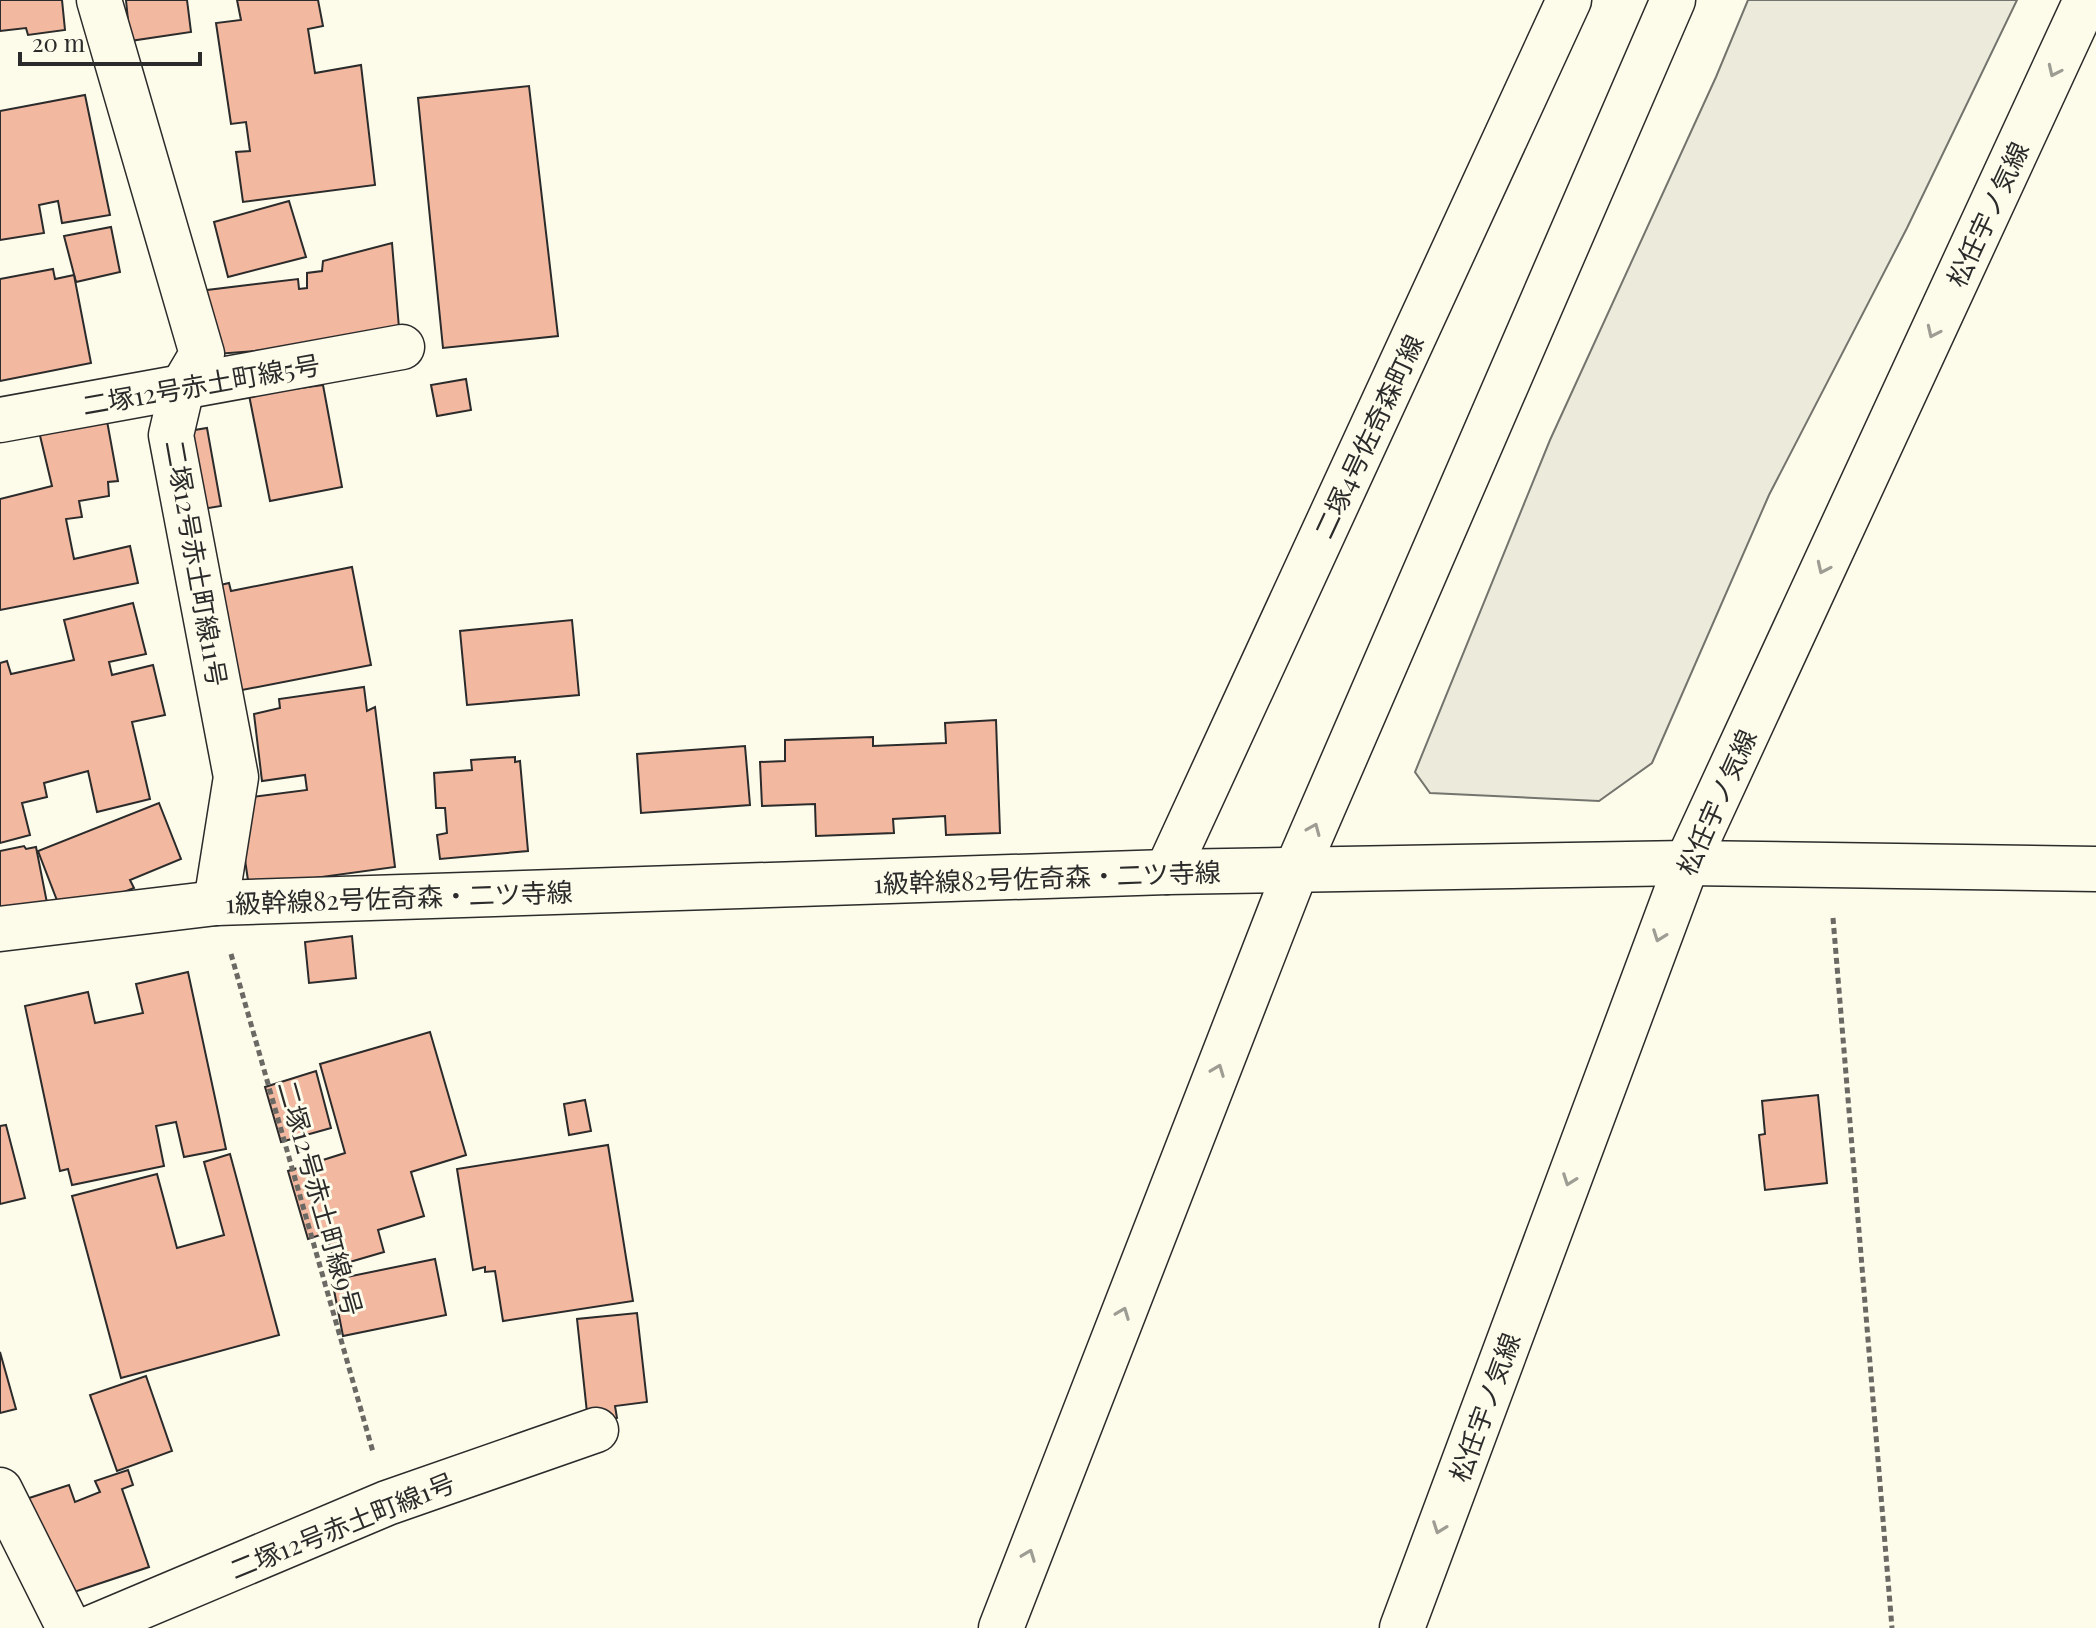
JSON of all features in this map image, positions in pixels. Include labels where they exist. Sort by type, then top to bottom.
[{"type":"street","name":"二塚12号赤土町線11号","points":[[99,0],[202,354],[182,388],[171,435],[236,777],[216,903]]},
{"type":"street","name":"二塚4号佐奇森町線","points":[[1167,872],[1569,0]]},
{"type":"street","points":[[1001,1628],[1296,870],[1673,0]]},
{"type":"street","name":"松任宇ノ気線","points":[[1402,1628],[1687,863],[2086,0]]},
{"type":"street","name":"二塚12号赤土町線5号","points":[[0,420],[402,347]]},
{"type":"street","name":"1級幹線82号佐奇森・二ツ寺線","points":[[0,929],[216,903],[1167,872],[1687,863],[2096,869]]},
{"type":"street","name":"二塚12号赤土町線1号","points":[[91,1628],[387,1503],[596,1430]]},
{"type":"street","points":[[0,1490],[69,1628]]},
{"type":"path","points":[[1829,865],[1892,1628]]},
{"type":"path","name":"二塚12号赤土町線9号","points":[[216,903],[387,1503]]},
{"type":"shaded area","points":[[1748,0],[2017,0],[1907,228],[1769,495],[1652,763],[1599,801],[1430,793],[1415,772],[1550,440],[1716,77]]},
{"type":"building","points":[[0,0],[62,0],[65,30],[28,35],[26,28],[0,31]]},
{"type":"building","points":[[126,0],[187,0],[191,32],[130,41]]},
{"type":"building","points":[[237,0],[318,0],[323,26],[308,29],[315,73],[361,65],[375,185],[243,202],[236,152],[250,151],[246,122],[231,124],[216,23],[241,20]]},
{"type":"building","points":[[529,86],[558,336],[443,348],[418,98]]},
{"type":"building","points":[[85,95],[110,215],[62,223],[58,201],[39,205],[44,233],[0,240],[0,111]]},
{"type":"building","points":[[289,201],[306,257],[228,277],[214,222]]},
{"type":"building","points":[[111,227],[120,272],[76,282],[64,236]]},
{"type":"building","points":[[392,243],[400,340],[189,356],[191,292],[298,279],[299,289],[307,288],[307,273],[322,271],[323,261]]},
{"type":"building","points":[[53,269],[55,279],[74,275],[91,363],[0,381],[0,279]]},
{"type":"building","points":[[466,379],[471,410],[437,416],[431,385]]},
{"type":"building","points":[[323,385],[342,487],[270,501],[249,395]]},
{"type":"building","points":[[105,410],[118,481],[108,482],[109,496],[79,501],[82,517],[66,519],[74,559],[130,546],[138,583],[0,610],[0,499],[52,486],[37,423]]},
{"type":"building","points":[[207,428],[221,506],[178,513],[164,435]]},
{"type":"building","points":[[352,567],[371,665],[211,696],[194,591],[229,583],[231,591]]},
{"type":"building","points":[[133,603],[146,654],[109,662],[112,675],[153,665],[165,715],[132,722],[150,799],[97,812],[88,771],[44,783],[47,797],[22,803],[30,835],[0,843],[0,663],[7,661],[11,674],[74,660],[64,620]]},
{"type":"building","points":[[572,620],[579,695],[467,705],[460,631]]},
{"type":"building","points":[[364,687],[367,711],[375,707],[395,867],[249,887],[236,799],[307,790],[305,775],[262,781],[254,714],[280,708],[279,699]]},
{"type":"building","points":[[996,720],[1000,833],[946,835],[945,816],[893,819],[894,833],[816,836],[815,804],[762,806],[760,762],[785,761],[785,740],[873,737],[873,746],[946,743],[945,723]]},
{"type":"building","points":[[745,746],[750,805],[641,813],[637,754]]},
{"type":"building","points":[[515,757],[515,762],[520,761],[528,851],[440,859],[437,835],[447,833],[445,808],[436,808],[434,773],[472,770],[471,760]]},
{"type":"building","points":[[159,803],[181,859],[130,880],[134,888],[63,916],[38,851]]},
{"type":"building","points":[[24,846],[26,849],[36,847],[49,913],[0,923],[0,851]]},
{"type":"building","points":[[352,936],[356,978],[309,983],[305,942]]},
{"type":"building","points":[[188,972],[226,1149],[184,1157],[176,1122],[156,1126],[164,1166],[72,1185],[68,1169],[60,1171],[25,1006],[88,992],[95,1023],[143,1013],[136,984]]},
{"type":"building","points":[[430,1032],[466,1155],[411,1172],[424,1216],[378,1230],[384,1252],[336,1266],[326,1233],[308,1239],[288,1171],[345,1153],[320,1064]]},
{"type":"building","points":[[316,1071],[331,1128],[281,1142],[265,1087]]},
{"type":"building","points":[[1818,1095],[1827,1183],[1765,1190],[1759,1135],[1765,1134],[1762,1101]]},
{"type":"building","points":[[585,1100],[591,1131],[569,1135],[564,1104]]},
{"type":"building","points":[[6,1125],[25,1198],[0,1204],[0,1126]]},
{"type":"building","points":[[608,1145],[633,1301],[503,1321],[495,1271],[485,1272],[485,1267],[473,1270],[457,1169]]},
{"type":"building","points":[[230,1154],[279,1335],[121,1378],[72,1196],[157,1174],[177,1248],[224,1235],[204,1162]]},
{"type":"building","points":[[435,1259],[446,1315],[343,1336],[332,1280]]},
{"type":"building","points":[[637,1313],[647,1402],[615,1406],[617,1418],[588,1422],[577,1319]]},
{"type":"building","points":[[0,1352],[16,1409],[0,1413]]},
{"type":"building","points":[[146,1376],[172,1451],[117,1471],[90,1395]]},
{"type":"building","points":[[128,1470],[133,1485],[122,1489],[149,1567],[53,1599],[20,1501],[69,1485],[75,1502],[100,1492],[95,1481]]}]
